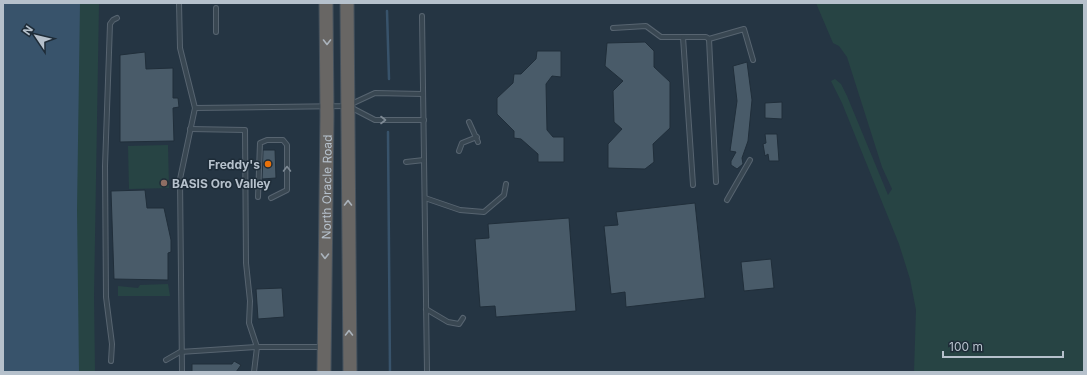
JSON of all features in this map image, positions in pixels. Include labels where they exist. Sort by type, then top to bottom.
[{"type":"highway","name":"North Oracle Road","points":[[324,372],[327,107],[326,3]]},
{"type":"highway","name":"North Oracle Road","points":[[347,3],[350,372]]},
{"type":"lane","points":[[179,3],[180,48],[195,108],[180,179],[180,352],[182,372]]},
{"type":"lane","points":[[216,8],[216,32]]},
{"type":"lane","points":[[422,16],[427,372]]},
{"type":"lane","points":[[111,361],[112,344],[106,298],[105,166],[110,24],[117,18]]},
{"type":"lane","points":[[613,28],[646,26],[661,37],[706,37],[709,39],[744,29],[753,60]]},
{"type":"lane","points":[[683,37],[693,185]]},
{"type":"lane","points":[[709,39],[716,182]]},
{"type":"lane","points":[[195,108],[348,106],[375,93],[423,94]]},
{"type":"lane","points":[[348,106],[375,120],[424,120]]},
{"type":"lane","points":[[459,151],[462,142],[477,140],[469,122]]},
{"type":"lane","points":[[190,129],[245,130],[246,263],[250,301],[249,323],[257,347],[254,372]]},
{"type":"lane","points":[[258,197],[260,143],[266,140],[283,140],[287,145],[287,190],[271,198]]},
{"type":"lane","points":[[406,162],[424,160]]},
{"type":"lane","points":[[727,200],[750,160]]},
{"type":"lane","points":[[425,198],[460,210],[484,212],[504,195],[507,189],[506,184]]},
{"type":"lane","points":[[426,309],[453,324],[460,324],[463,318]]},
{"type":"lane","points":[[166,360],[180,352],[257,347],[324,347]]},
{"type":"green space","points":[[3,3],[99,3],[94,296],[95,372],[3,372]]},
{"type":"green space","points":[[816,3],[1084,3],[1084,372],[914,372],[916,310],[910,279],[899,244],[842,103],[831,81],[835,79],[841,84],[888,195],[892,189],[882,167],[847,57],[839,46],[833,43]]},
{"type":"green space","points":[[168,145],[169,188],[129,189],[128,146]]},
{"type":"green space","points":[[168,284],[170,296],[118,296],[118,286],[138,288],[140,285]]},
{"type":"water","points":[[3,3],[80,3],[77,210],[79,372],[3,372]]},
{"type":"building","points":[[645,42],[654,51],[654,67],[670,82],[670,128],[653,144],[654,162],[645,169],[608,168],[608,144],[622,129],[614,122],[613,91],[623,81],[605,66],[607,43]]},
{"type":"building","points":[[537,51],[561,51],[561,77],[552,76],[546,84],[547,130],[553,137],[564,137],[564,162],[538,162],[538,154],[521,139],[514,138],[514,131],[497,114],[497,98],[513,83],[514,74],[521,74],[536,59]]},
{"type":"building","points":[[145,52],[146,69],[173,68],[173,98],[178,98],[179,107],[173,108],[174,141],[120,142],[120,55]]},
{"type":"building","points":[[747,62],[752,100],[748,141],[742,158],[743,164],[737,169],[731,165],[731,161],[736,152],[730,151],[737,101],[733,66]]},
{"type":"building","points":[[782,102],[782,119],[765,118],[765,103]]},
{"type":"building","points":[[765,134],[777,134],[779,161],[769,161],[768,154],[765,156],[763,144],[766,143]]},
{"type":"building","name":"Freddy's","points":[[263,150],[275,150],[276,178],[262,179]]},
{"type":"building","name":"BASIS Oro Valley","points":[[145,190],[147,208],[164,208],[171,240],[171,252],[168,253],[168,280],[114,279],[111,191]]},
{"type":"building","points":[[695,203],[705,298],[626,307],[625,292],[611,294],[604,226],[618,225],[616,212]]},
{"type":"building","points":[[569,218],[576,311],[496,317],[495,306],[480,307],[475,239],[489,238],[488,224]]},
{"type":"building","points":[[771,259],[774,288],[744,291],[741,262]]},
{"type":"building","points":[[282,288],[284,317],[258,319],[256,289]]},
{"type":"building","points":[[234,361],[241,365],[236,372],[192,372],[192,364],[232,364]]},
{"type":"waterway","points":[[387,11],[389,79]]},
{"type":"waterway","points":[[388,132],[390,372]]},
{"type":"place","name":"Freddy's","points":[[268,164]]},
{"type":"place","name":"BASIS Oro Valley","points":[[164,183]]}]
